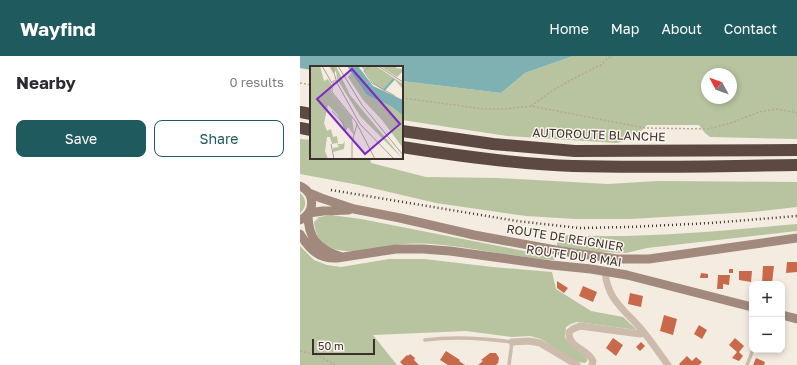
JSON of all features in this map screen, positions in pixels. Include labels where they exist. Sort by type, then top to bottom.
[{"type":"highway","points":[[300,112],[310,114]]},
{"type":"highway","points":[[300,128],[310,130]]},
{"type":"highway","name":"AUTOROUTE BLANCHE","points":[[403,131],[493,144],[575,151],[797,150]]},
{"type":"highway","points":[[403,147],[492,160],[572,166],[636,167],[797,165]]},
{"type":"main road","name":"ROUTE DE REIGNIER","points":[[306,190],[321,198],[354,209],[474,235],[568,253],[617,260],[649,259],[797,238]]},
{"type":"main road","points":[[306,190],[312,201],[308,214],[309,229],[315,241],[324,249],[342,257]]},
{"type":"main road","name":"ROUTE DE REIGNIER","points":[[308,214],[326,210],[354,209]]},
{"type":"main road","points":[[300,220],[308,214]]},
{"type":"main road","name":"ROUTE DU 8 MAI","points":[[300,234],[307,246],[318,255],[328,258],[389,250],[430,249],[605,271],[635,277],[749,306]]},
{"type":"main road","points":[[785,316],[797,319]]},
{"type":"street","points":[[605,271],[612,297],[644,333],[668,365]]},
{"type":"street","points":[[592,365],[593,361],[591,357],[576,346],[570,339],[570,332],[573,328],[580,326],[640,334],[644,333]]},
{"type":"street","points":[[512,342],[529,341],[540,343],[577,365]]},
{"type":"lane","points":[[425,340],[481,338],[512,342],[509,365]]},
{"type":"lane","points":[[747,365],[752,353]]},
{"type":"path","points":[[531,106],[552,91],[601,65],[608,58],[613,56]]},
{"type":"path","points":[[300,84],[310,85]]},
{"type":"path","points":[[403,98],[485,109],[505,109],[531,106],[645,128],[708,128],[731,123],[759,112],[777,109],[797,113]]},
{"type":"path","points":[[300,351],[319,356],[335,365]]},
{"type":"green space","points":[[573,56],[797,56],[797,139],[710,137],[699,125],[647,125],[635,137],[617,143],[507,136],[403,120],[403,81],[501,93],[525,73]]},
{"type":"green space","points":[[300,139],[310,140],[310,159],[370,159],[371,163],[426,177],[498,178],[608,184],[658,181],[797,182],[797,207],[752,212],[630,219],[576,219],[526,216],[436,203],[359,185],[300,174]]},
{"type":"green space","points":[[300,193],[305,200],[305,206],[300,213]]},
{"type":"green space","points":[[331,215],[361,219],[555,257],[554,260],[460,247],[417,243],[356,251],[338,250],[323,243],[318,237],[314,222],[319,217]]},
{"type":"green space","points":[[797,224],[797,231],[647,248],[626,253],[600,252],[557,246],[557,242],[562,235],[650,235],[709,232]]},
{"type":"green space","points":[[300,246],[314,260],[327,265],[341,267],[389,259],[424,259],[552,272],[556,289],[591,311],[623,317],[637,330],[577,322],[566,327],[565,337],[587,359],[585,363],[578,362],[561,353],[541,339],[530,336],[512,337],[466,331],[373,335],[397,365],[300,365]]},
{"type":"water","points":[[300,56],[573,56],[525,73],[501,93],[403,81],[403,66],[310,66],[310,70],[300,68]]},
{"type":"building","points":[[787,262],[797,262],[797,272],[786,273]]},
{"type":"building","points":[[763,266],[774,266],[772,281],[762,281]]},
{"type":"building","points":[[729,269],[733,269],[733,273],[729,273]]},
{"type":"building","points":[[739,271],[752,271],[751,281],[739,280]]},
{"type":"building","points":[[701,273],[708,274],[708,278],[700,278]]},
{"type":"building","points":[[718,275],[730,275],[729,285],[723,284],[723,289],[717,289]]},
{"type":"building","points":[[557,281],[568,288],[564,293],[557,288]]},
{"type":"building","points":[[583,286],[597,292],[593,302],[579,296]]},
{"type":"building","points":[[630,293],[643,296],[641,307],[628,304]]},
{"type":"building","points":[[664,315],[677,319],[673,335],[660,331]]},
{"type":"building","points":[[699,325],[707,330],[702,339],[694,334]]},
{"type":"building","points":[[613,338],[623,345],[616,356],[606,348]]},
{"type":"building","points":[[735,338],[744,346],[739,352],[743,356],[739,361],[732,358],[737,352],[729,345]]},
{"type":"building","points":[[641,342],[645,346],[640,351],[636,347]]},
{"type":"building","points":[[446,351],[465,365],[448,365],[440,360]]},
{"type":"building","points":[[490,353],[496,353],[499,358],[496,365],[478,365],[483,361],[481,360]]},
{"type":"building","points":[[410,354],[415,358],[414,360],[419,365],[403,365],[400,362]]},
{"type":"building","points":[[687,356],[692,361],[696,357],[702,362],[699,365],[680,365],[679,364]]},
{"type":"building","points":[[756,358],[765,362],[764,365],[753,365]]},
{"type":"railway","points":[[331,190],[517,221],[579,228],[711,223],[797,216]]}]
